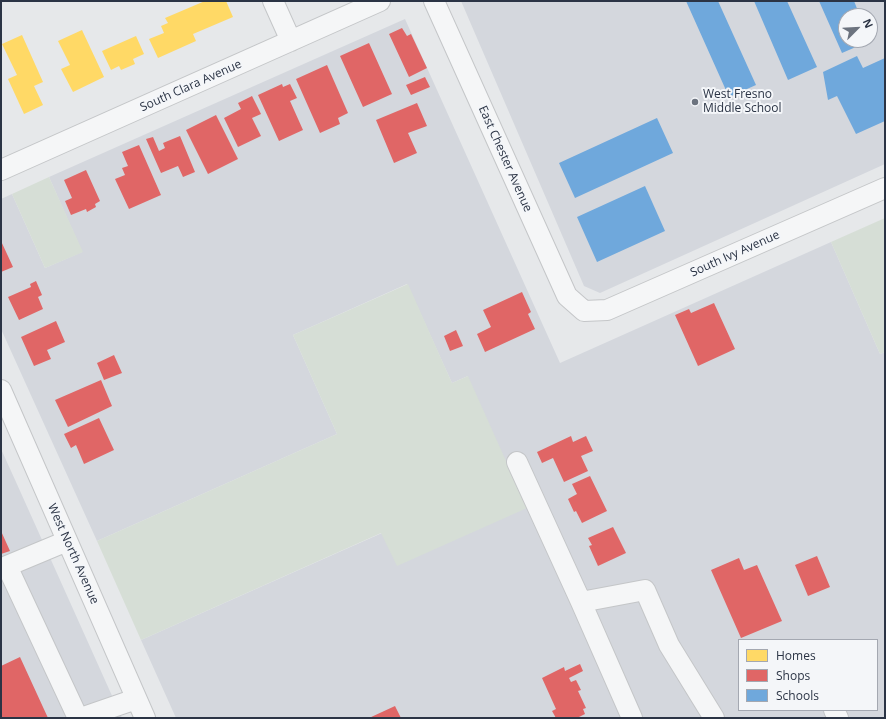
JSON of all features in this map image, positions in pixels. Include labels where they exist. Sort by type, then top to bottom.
[{"type":"street","points":[[272,1],[291,41]]},
{"type":"street","name":"South Clara Avenue","points":[[1,170],[380,1]]},
{"type":"street","name":"East Chester Avenue","points":[[434,1],[567,296],[584,311]]},
{"type":"street","name":"South Ivy Avenue","points":[[584,311],[607,310],[885,188]]},
{"type":"street","name":"West North Avenue","points":[[1,390],[145,718]]},
{"type":"street","points":[[516,462],[581,602],[632,718]]},
{"type":"street","points":[[67,541],[7,566],[78,718]]},
{"type":"street","points":[[581,602],[645,590],[669,645],[714,718]]},
{"type":"street","points":[[81,718],[136,699]]},
{"type":"shaded area","name":"West Fresno Middle School","points":[[461,1],[885,1],[885,164],[600,293],[584,286]]},
{"type":"shaded area","points":[[405,19],[560,363],[831,242],[880,354],[885,352],[885,718],[176,718],[141,640],[382,533],[468,376],[452,383],[407,284],[293,335],[337,434],[97,541],[1,329],[1,199],[12,194],[45,268],[82,252],[49,177]]},
{"type":"shaded area","points":[[49,177],[83,252],[45,268],[12,194]]},
{"type":"shaded area","points":[[885,218],[885,352],[880,354],[831,242]]},
{"type":"shaded area","points":[[408,284],[452,383],[468,376],[527,508],[397,566],[381,533],[141,640],[97,541],[337,434],[293,335]]},
{"type":"shaded area","points":[[1,449],[16,482],[122,718],[1,718]]},
{"type":"building: Homes","points":[[205,1],[226,1],[233,17],[193,34],[196,41],[158,58],[149,39],[164,33],[161,26],[168,23],[165,18]]},
{"type":"building: Homes","points":[[82,30],[104,77],[73,92],[61,69],[70,65],[58,41]]},
{"type":"building: Homes","points":[[22,35],[43,82],[34,86],[43,105],[24,114],[8,79],[17,75],[2,44]]},
{"type":"building: Homes","points":[[136,36],[144,54],[133,59],[135,64],[121,70],[119,66],[111,70],[102,51]]},
{"type":"building: Shops","points":[[402,28],[407,36],[411,34],[427,68],[409,77],[389,34]]},
{"type":"building: Shops","points":[[369,43],[392,94],[363,107],[340,56]]},
{"type":"building: Shops","points":[[327,65],[348,113],[338,118],[340,124],[320,133],[296,79]]},
{"type":"building: Shops","points":[[425,77],[430,87],[411,95],[406,85]]},
{"type":"building: Shops","points":[[282,84],[283,87],[290,84],[297,98],[290,101],[303,130],[279,141],[258,95]]},
{"type":"building: Shops","points":[[252,96],[261,114],[252,118],[261,136],[238,147],[224,118],[241,109],[238,103]]},
{"type":"building: Shops","points":[[417,103],[427,126],[408,133],[417,153],[394,163],[376,120]]},
{"type":"building: Shops","points":[[216,115],[238,159],[208,174],[186,130]]},
{"type":"building: Shops","points":[[180,136],[195,172],[183,177],[178,166],[161,173],[146,139],[153,137],[159,151],[165,148],[163,143]]},
{"type":"building: Shops","points":[[139,145],[161,195],[129,209],[115,179],[125,175],[122,168],[128,166],[122,152]]},
{"type":"building: Shops","points":[[86,170],[100,201],[95,204],[96,207],[87,212],[86,209],[71,215],[65,201],[72,198],[64,180]]},
{"type":"building: Shops","points":[[1,241],[13,267],[1,272]]},
{"type":"building: Shops","points":[[36,281],[42,295],[38,297],[43,309],[19,320],[8,297],[31,287],[30,284]]},
{"type":"building: Shops","points":[[522,292],[531,312],[528,314],[535,329],[485,352],[477,334],[491,327],[483,310]]},
{"type":"building: Shops","points":[[714,303],[735,349],[698,366],[675,315],[689,309],[691,313]]},
{"type":"building: Shops","points":[[56,321],[65,342],[47,350],[51,359],[34,366],[21,337]]},
{"type":"building: Shops","points":[[456,330],[463,346],[450,351],[444,336]]},
{"type":"building: Shops","points":[[114,355],[122,373],[104,380],[97,363]]},
{"type":"building: Shops","points":[[101,380],[112,406],[68,427],[55,400]]},
{"type":"building: Shops","points":[[99,418],[114,450],[84,464],[76,445],[71,448],[64,434]]},
{"type":"building: Shops","points":[[571,436],[573,442],[586,436],[593,451],[581,456],[588,471],[564,482],[553,458],[542,463],[537,452]]},
{"type":"building: Shops","points":[[590,476],[607,511],[582,523],[576,511],[574,512],[568,499],[577,494],[572,484]]},
{"type":"building: Shops","points":[[613,527],[626,553],[598,566],[589,546],[592,545],[588,538]]},
{"type":"building: Shops","points":[[1,531],[10,551],[1,554]]},
{"type":"building: Shops","points":[[817,556],[830,587],[808,596],[795,565]]},
{"type":"building: Shops","points":[[739,558],[744,570],[757,565],[782,621],[741,638],[711,570]]},
{"type":"building: Shops","points":[[20,657],[48,718],[1,718],[1,666]]},
{"type":"building: Shops","points":[[580,664],[583,671],[569,678],[571,682],[576,680],[581,690],[578,691],[586,708],[583,709],[585,714],[577,718],[556,718],[552,711],[556,709],[542,678],[564,667],[565,671]]},
{"type":"building: Shops","points":[[395,706],[401,718],[369,718]]},
{"type":"building: Schools","points":[[686,1],[718,1],[756,85],[729,97]]},
{"type":"building: Schools","points":[[754,1],[787,1],[817,67],[788,80]]},
{"type":"building: Schools","points":[[819,1],[854,1],[857,8],[838,8],[838,44]]},
{"type":"building: Schools","points":[[840,48],[854,48],[842,53]]},
{"type":"building: Schools","points":[[857,56],[863,68],[885,58],[885,121],[856,134],[837,96],[828,100],[823,72]]},
{"type":"building: Schools","points":[[657,118],[673,153],[575,198],[559,163]]},
{"type":"building: Schools","points":[[645,186],[665,231],[597,262],[577,217]]},
{"type":"place","name":"West Fresno Middle School","points":[[695,102]]}]
